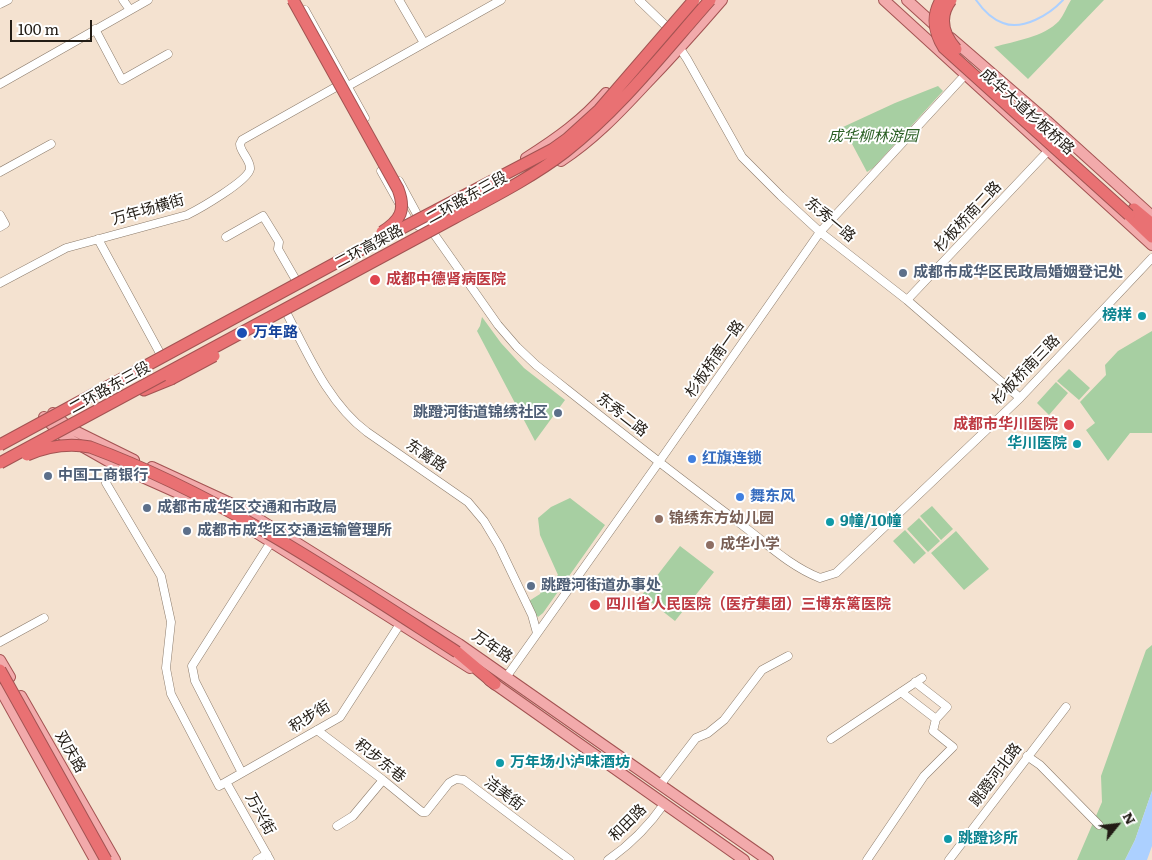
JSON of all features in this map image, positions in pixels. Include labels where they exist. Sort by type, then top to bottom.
[{"type":"highway","points":[[293,0],[398,189],[402,200],[402,210],[392,226],[343,259]]},
{"type":"highway","name":"二环高架路","points":[[0,443],[553,149],[599,110],[694,0]]},
{"type":"highway","name":"二环高架路","points":[[0,464],[436,230],[511,187],[564,153],[608,114],[710,0]]},
{"type":"highway","points":[[941,0],[935,11],[934,21],[936,33],[944,48],[1131,212],[1152,224]]},
{"type":"highway","points":[[950,0],[944,12],[943,24],[946,36],[956,49],[1131,212],[1152,237]]},
{"type":"highway","points":[[128,396],[172,379],[411,248],[436,230]]},
{"type":"highway","points":[[0,437],[104,381],[139,369]]},
{"type":"highway","points":[[0,464],[45,448],[76,445],[102,452],[173,483],[232,512],[294,548],[457,652],[495,684]]},
{"type":"highway","points":[[0,670],[106,860]]},
{"type":"main road","name":"二环路东三段","points":[[0,443],[48,415],[519,162],[568,130],[596,105],[687,0]]},
{"type":"main road","name":"二环路东三段","points":[[0,464],[528,181],[582,147],[615,117],[722,0]]},
{"type":"main road","name":"成华大道杉板桥路","points":[[884,0],[1048,152],[1152,245]]},
{"type":"main road","name":"成华大道杉板桥路","points":[[907,0],[1047,121],[1152,216]]},
{"type":"main road","name":"万年路","points":[[48,415],[64,430],[113,464],[234,519],[495,684],[744,860]]},
{"type":"main road","name":"万年路","points":[[64,430],[241,508],[309,549],[460,644],[768,860]]},
{"type":"main road","points":[[301,561],[297,556],[298,550],[303,547],[309,549]]},
{"type":"main road","name":"双庆路","points":[[0,660],[115,860]]},
{"type":"main road","name":"双庆路","points":[[2,697],[95,860]]},
{"type":"street","points":[[0,4],[8,0]]},
{"type":"street","points":[[123,0],[130,10]]},
{"type":"street","points":[[0,84],[148,0]]},
{"type":"street","points":[[287,0],[414,218],[436,230]]},
{"type":"street","points":[[299,0],[348,86],[414,218]]},
{"type":"street","points":[[399,0],[424,43]]},
{"type":"street","points":[[348,86],[501,0]]},
{"type":"street","name":"东秀一路","points":[[639,0],[665,25],[687,59],[742,156],[820,232],[908,300],[1020,398]]},
{"type":"street","points":[[95,29],[122,80],[168,54]]},
{"type":"street","name":"杉板桥南一路","points":[[507,676],[820,232],[965,75]]},
{"type":"street","name":"万年场横街","points":[[0,283],[66,248],[187,215],[204,206],[239,182],[250,169],[240,148],[242,140],[336,87]]},
{"type":"street","points":[[0,172],[51,144]]},
{"type":"street","name":"杉板桥南二路","points":[[908,300],[1048,152]]},
{"type":"street","points":[[0,215],[5,224],[0,227]]},
{"type":"street","points":[[226,237],[263,216],[279,242],[278,249],[297,282]]},
{"type":"street","name":"东秀二路","points":[[436,230],[498,325],[536,365],[785,559],[809,574],[820,578],[828,577]]},
{"type":"street","points":[[98,239],[161,355]]},
{"type":"street","name":"杉板桥南三路","points":[[828,577],[842,567],[1020,398],[1152,258]]},
{"type":"street","name":"东篱路","points":[[285,310],[330,393],[343,411],[367,432],[468,502],[484,521],[499,546],[532,615],[538,633]]},
{"type":"street","points":[[113,464],[106,483],[161,576],[171,622],[166,668],[170,694],[219,786],[226,782]]},
{"type":"street","points":[[242,773],[195,681],[192,666],[271,542]]},
{"type":"street","points":[[0,642],[44,618]]},
{"type":"street","name":"积步街","points":[[226,782],[340,716],[400,624]]},
{"type":"street","points":[[660,784],[696,738],[708,733],[724,720],[762,670],[788,656]]},
{"type":"street","points":[[831,739],[922,678]]},
{"type":"street","points":[[867,860],[924,776],[953,747],[933,731],[936,719],[946,707],[915,682]]},
{"type":"street","points":[[2,697],[19,692]]},
{"type":"street","points":[[901,692],[936,719]]},
{"type":"street","name":"跳蹬河北路","points":[[948,860],[1066,707]]},
{"type":"street","name":"积步东巷","points":[[318,730],[384,780],[422,812],[426,812]]},
{"type":"street","points":[[1027,756],[1040,764],[1100,825]]},
{"type":"street","name":"洁美街","points":[[426,812],[449,783],[456,779],[464,780],[570,860]]},
{"type":"street","points":[[337,826],[353,816],[384,780]]},
{"type":"street","name":"万兴街","points":[[226,782],[269,857]]},
{"type":"street","name":"和田路","points":[[608,860],[636,839],[664,804]]},
{"type":"street","points":[[257,860],[269,857]]},
{"type":"green space","points":[[1071,0],[1104,0],[1028,79],[994,47],[1029,38],[1045,31],[1059,21]]},
{"type":"green space","name":"成华柳林游园","points":[[938,86],[943,91],[873,168],[867,172],[843,127]]},
{"type":"green space","points":[[482,317],[501,343],[524,368],[565,400],[535,441],[477,331]]},
{"type":"green space","points":[[1152,331],[1152,433],[1130,433],[1108,461],[1086,430],[1095,423],[1080,402],[1106,375],[1105,365],[1118,351]]},
{"type":"green space","points":[[1069,369],[1090,388],[1079,400],[1057,381]]},
{"type":"green space","points":[[1056,382],[1068,393],[1049,415],[1037,403]]},
{"type":"green space","points":[[570,498],[605,525],[543,613],[538,617],[529,601],[540,594],[543,588],[558,575],[540,535],[538,518],[551,507]]},
{"type":"green space","points":[[932,506],[953,529],[941,540],[920,516]]},
{"type":"green space","points":[[919,518],[940,541],[928,552],[907,529]]},
{"type":"green space","points":[[905,530],[926,553],[914,564],[893,541]]},
{"type":"green space","points":[[956,531],[989,569],[964,590],[931,553]]},
{"type":"green space","points":[[680,546],[714,572],[675,621],[642,595]]},
{"type":"green space","points":[[1152,645],[1152,791],[1135,840],[1125,860],[1077,860],[1102,802],[1101,776],[1146,650]]},
{"type":"water","points":[[1152,791],[1152,846],[1147,860],[1125,860],[1135,840]]},
{"type":"waterway","points":[[976,0],[991,17],[1011,25],[1019,25],[1036,20],[1051,11],[1063,0]]},
{"type":"place","name":"成都市成华区民政局婚姻登记处","points":[[903,273]]},
{"type":"place","name":"成都中德肾病医院","points":[[375,280]]},
{"type":"place","name":"榜样","points":[[1142,316]]},
{"type":"place","name":"万年路","points":[[242,333]]},
{"type":"place","name":"跳蹬河街道锦绣社区","points":[[558,413]]},
{"type":"place","name":"成都市华川医院","points":[[1069,425]]},
{"type":"place","name":"华川医院","points":[[1077,444]]},
{"type":"place","name":"红旗连锁","points":[[692,459]]},
{"type":"place","name":"中国工商银行","points":[[48,476]]},
{"type":"place","name":"舞东风","points":[[740,497]]},
{"type":"place","name":"成都市成华区交通和市政局","points":[[147,508]]},
{"type":"place","name":"锦绣东方幼儿园","points":[[659,519]]},
{"type":"place","name":"9幢/10幢","points":[[830,522]]},
{"type":"place","name":"成都市成华区交通运输管理所","points":[[187,531]]},
{"type":"place","name":"成华小学","points":[[710,545]]},
{"type":"place","name":"跳蹬河街道办事处","points":[[531,586]]},
{"type":"place","name":"四川省人民医院（医疗集团）三博东篱医院","points":[[595,605]]},
{"type":"place","name":"万年场小泸味酒坊","points":[[500,763]]},
{"type":"place","name":"跳蹬诊所","points":[[948,839]]}]
